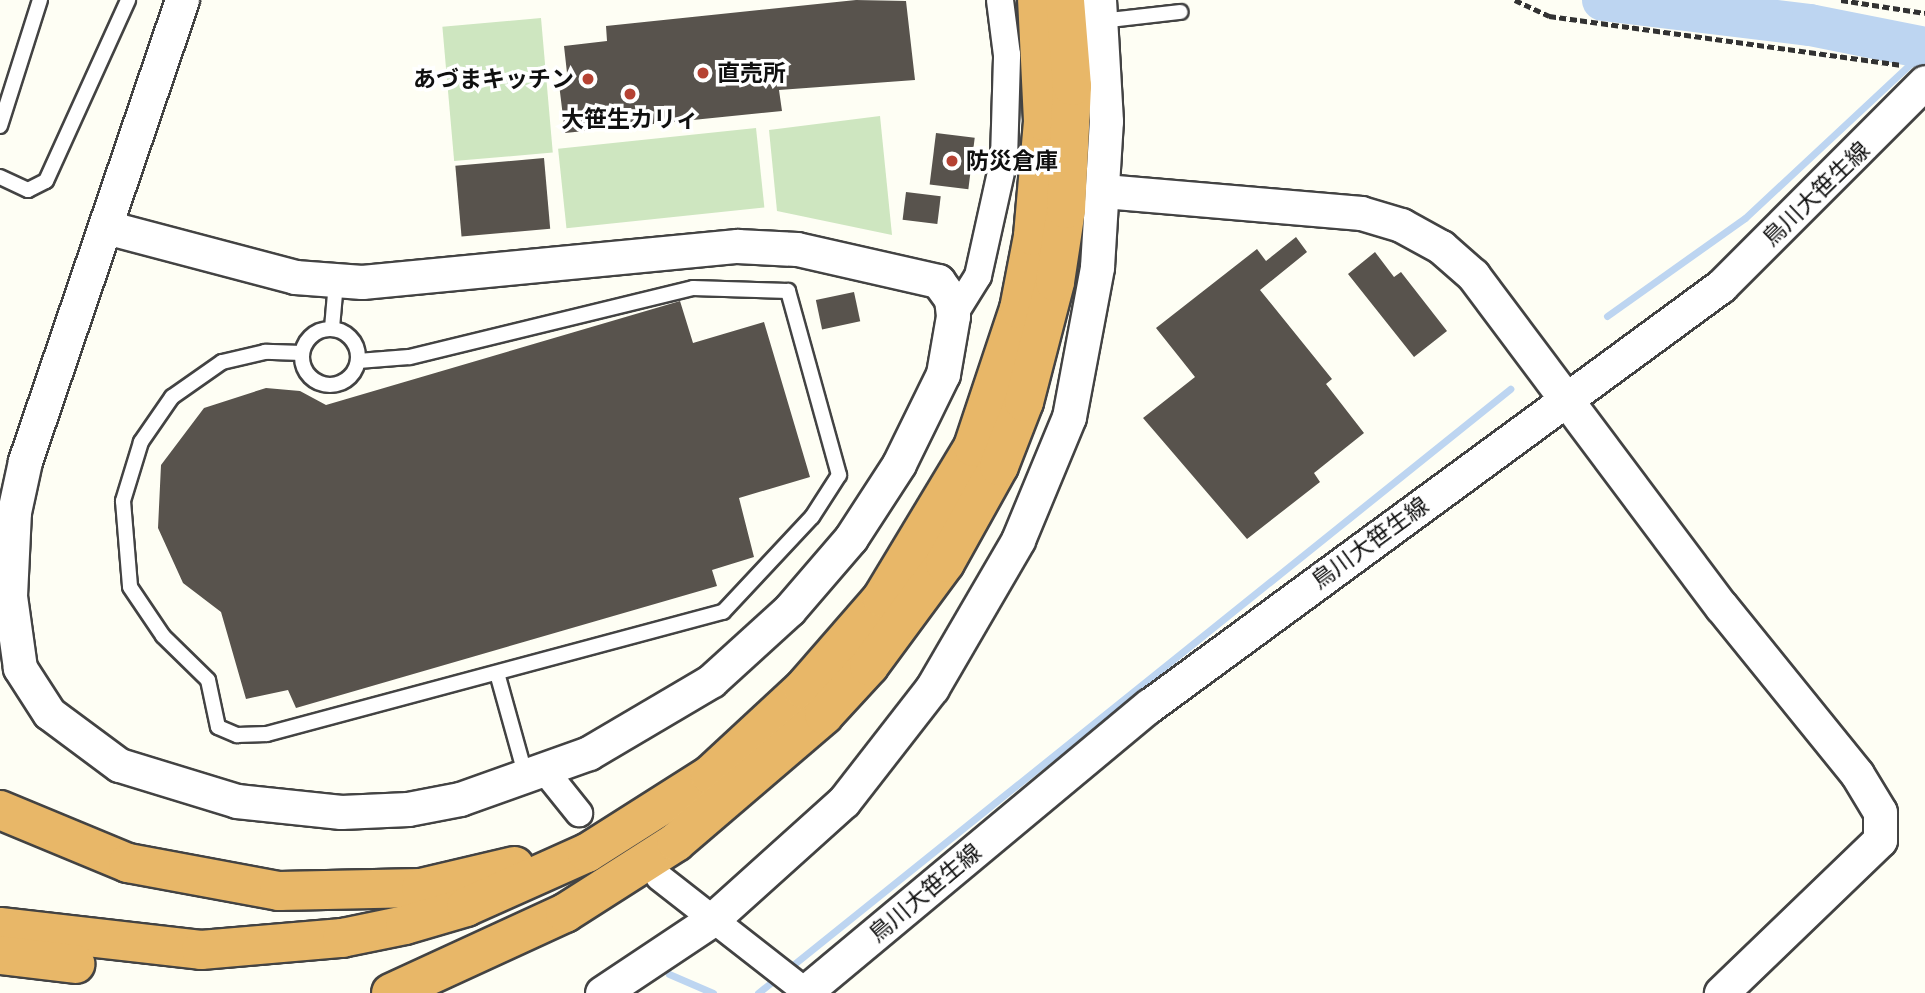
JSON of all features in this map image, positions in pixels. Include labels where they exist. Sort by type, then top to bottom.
[{"type":"highway","points":[[0,927],[201,950],[342,938],[466,907],[648,818],[710,775],[846,642],[918,548],[973,447],[1012,333],[1033,236],[1042,121],[1037,0]]},
{"type":"highway","points":[[390,993],[492,951],[600,893],[734,796],[869,666],[945,563],[999,466],[1037,354],[1066,209],[1072,86],[1065,0]]},
{"type":"highway","points":[[0,955],[189,974],[257,974],[377,957],[440,942],[570,890],[734,796]]},
{"type":"highway","points":[[0,810],[54,837],[188,878],[351,892],[487,874],[648,818]]},
{"type":"street","points":[[182,0],[25,461],[14,512],[13,639],[20,668],[48,713],[119,765],[237,801],[341,812],[408,810],[536,775],[673,706],[789,610],[851,538],[900,464],[943,374],[953,316],[978,276],[1004,159],[1007,55],[1000,0]]},
{"type":"street","points":[[601,993],[713,919],[844,801],[932,688],[996,582],[1069,417],[1097,267],[1104,191],[1100,11]]},
{"type":"street","name":"鳥川大笹生線","points":[[806,993],[1149,706],[1721,286],[1925,82]]},
{"type":"street","points":[[1104,191],[1361,213],[1401,225],[1473,275],[1565,401],[1857,774],[1880,812],[1884,827],[1871,852],[1721,993]]},
{"type":"street","points":[[106,227],[234,263],[336,282],[440,279],[737,246],[797,249],[938,281],[953,316]]},
{"type":"street","points":[[536,775],[579,813]]},
{"type":"street","points":[[659,877],[806,993]]},
{"type":"lane","points":[[0,125],[40,0]]},
{"type":"lane","points":[[0,177],[29,190],[46,181],[128,0]]},
{"type":"lane","points":[[1100,11],[1180,12]]},
{"type":"lane","points":[[332,328],[336,282]]},
{"type":"lane","points":[[302,353],[256,353],[222,362],[172,397],[155,419],[131,470],[121,529],[130,587],[145,613],[208,680],[218,727],[237,735],[267,734],[723,612],[812,517],[839,475],[788,291],[693,288],[409,357],[358,360]]},
{"type":"lane","points":[[332,328],[347,334],[358,360],[352,374],[326,385],[313,380],[302,353],[307,340],[332,328]]},
{"type":"lane","points":[[497,673],[536,775]]},
{"type":"path","points":[[1515,0],[1549,16],[1893,62]]},
{"type":"path","points":[[1842,0],[1925,13]]},
{"type":"green space","points":[[541,18],[553,152],[454,161],[442,27]]},
{"type":"green space","points":[[880,116],[892,235],[777,211],[769,130]]},
{"type":"green space","points":[[756,128],[764,208],[566,228],[558,149]]},
{"type":"building","points":[[856,0],[906,1],[915,80],[779,90],[782,111],[565,133],[559,84],[567,73],[564,46],[607,41],[606,26]]},
{"type":"building","name":"防災倉庫","points":[[936,133],[975,138],[968,189],[930,185]]},
{"type":"building","points":[[544,158],[550,229],[462,236],[455,166]]},
{"type":"building","points":[[906,192],[941,196],[937,224],[903,220]]},
{"type":"building","points":[[1296,237],[1307,252],[1260,290],[1332,379],[1326,384],[1364,433],[1314,473],[1320,482],[1247,539],[1143,418],[1195,377],[1156,328],[1257,249],[1266,261]]},
{"type":"building","points":[[1375,252],[1394,277],[1401,272],[1447,331],[1414,357],[1348,274]]},
{"type":"building","points":[[854,292],[860,321],[822,329],[816,300]]},
{"type":"building","points":[[680,301],[693,343],[764,322],[810,477],[739,498],[754,557],[712,570],[717,586],[296,708],[288,690],[246,699],[221,612],[183,583],[158,528],[161,465],[204,408],[266,388],[300,391],[326,405]]},
{"type":"waterway","points":[[1603,0],[1810,25],[1925,48]]},
{"type":"waterway","points":[[1607,316],[1745,218],[1925,50]]},
{"type":"waterway","points":[[758,993],[1510,389]]},
{"type":"waterway","points":[[669,974],[713,993]]},
{"type":"place","name":"直売所","points":[[703,73]]},
{"type":"place","name":"あづまキッチン","points":[[588,79]]},
{"type":"place","name":"大笹生カリィ","points":[[630,94]]},
{"type":"place","name":"防災倉庫","points":[[952,161]]}]
